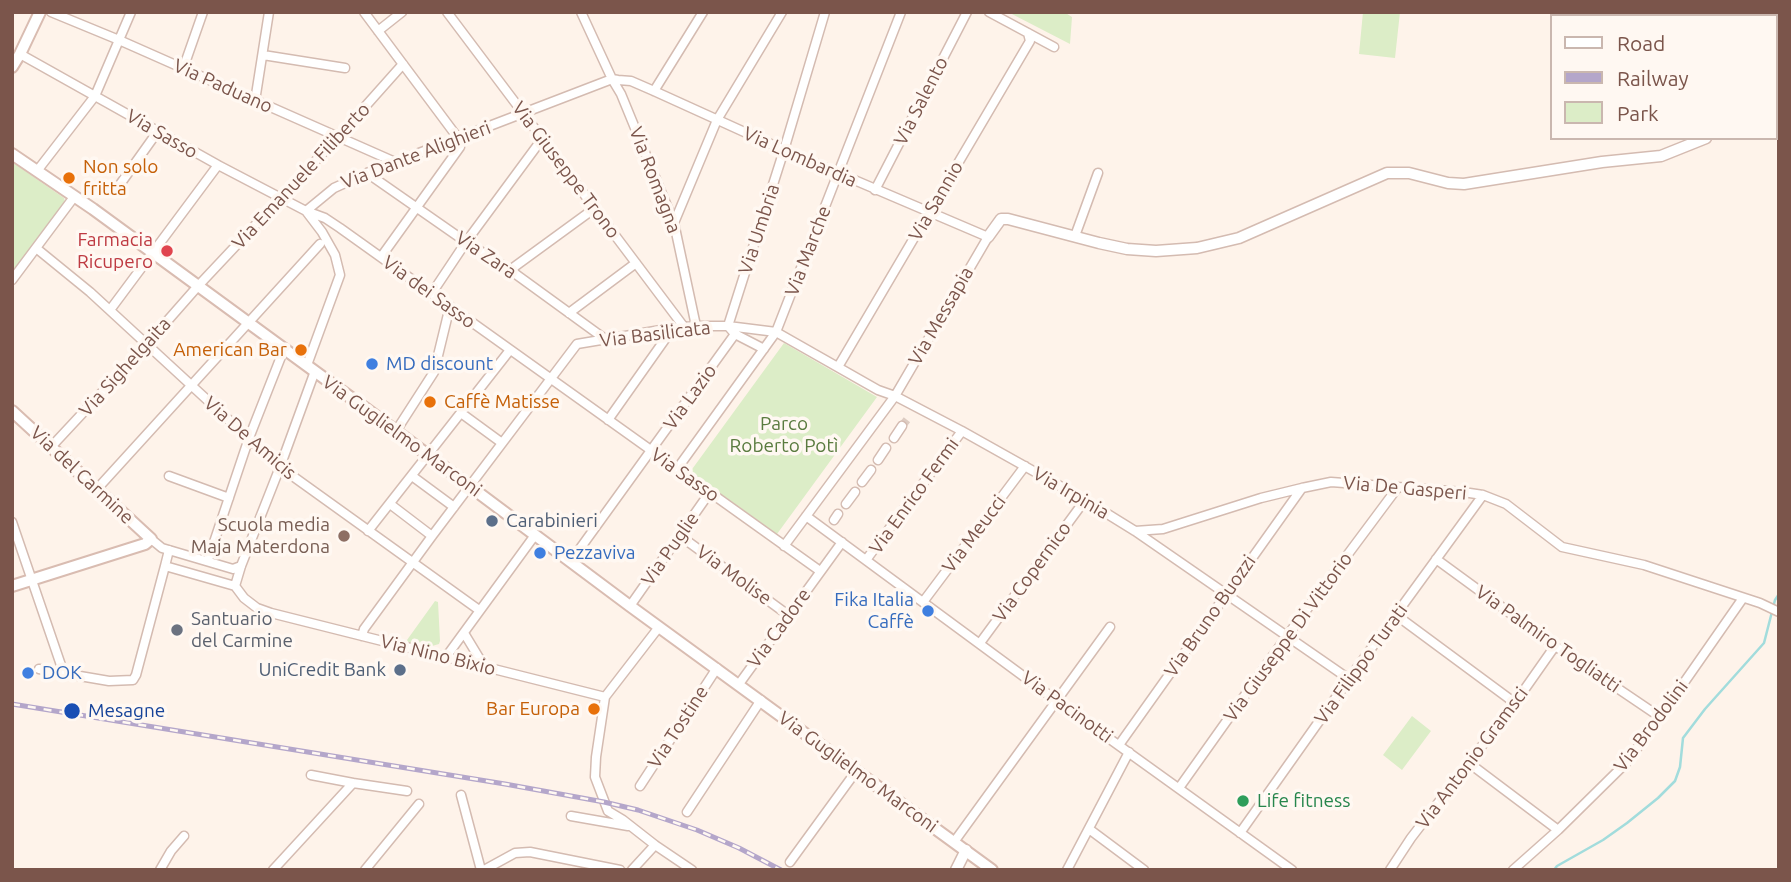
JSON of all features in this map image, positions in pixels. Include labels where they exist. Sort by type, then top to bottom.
[{"type":"main road","points":[[12,67],[40,12]]},
{"type":"main road","name":"Via Guglielmo Marconi","points":[[12,154],[396,430],[630,606],[992,870]]},
{"type":"main road","name":"Via del Carmine","points":[[12,411],[151,540]]},
{"type":"main road","points":[[12,586],[151,540]]},
{"type":"street","name":"Via Paduano","points":[[51,12],[395,162]]},
{"type":"street","points":[[37,171],[95,96],[131,12]]},
{"type":"street","points":[[183,69],[203,12]]},
{"type":"street","points":[[255,101],[269,12]]},
{"type":"street","points":[[364,12],[458,138],[460,147],[381,257]]},
{"type":"street","points":[[378,31],[402,12]]},
{"type":"street","name":"Via Giuseppe Trono","points":[[447,12],[684,327]]},
{"type":"street","name":"Via Romagna","points":[[581,12],[621,94],[674,223],[696,326]]},
{"type":"street","points":[[654,91],[703,12]]},
{"type":"street","points":[[674,223],[717,120],[782,12]]},
{"type":"street","name":"Via Umbria","points":[[728,326],[825,12]]},
{"type":"street","name":"Via Marche","points":[[677,469],[776,332],[901,12]]},
{"type":"street","name":"Via Salento","points":[[875,190],[967,12]]},
{"type":"street","points":[[989,12],[1054,47]]},
{"type":"street","name":"Via Sannio","points":[[838,367],[1030,41],[1028,33]]},
{"type":"street","name":"Via Sasso","points":[[20,54],[306,211]]},
{"type":"street","points":[[263,55],[345,68]]},
{"type":"street","name":"Via Emanuele Filiberto","points":[[198,286],[403,64]]},
{"type":"street","name":"Via Dante Alighieri","points":[[306,211],[334,188],[367,173],[612,79]]},
{"type":"street","name":"Via Lombardia","points":[[612,79],[631,81],[875,190],[988,237]]},
{"type":"street","points":[[116,191],[158,131]]},
{"type":"street","points":[[432,293],[542,139]]},
{"type":"street","points":[[988,237],[1001,219],[1008,219],[1127,249],[1197,248],[1239,238],[1387,173],[1409,173],[1448,183],[1464,184],[1602,162],[1661,156],[1701,140]]},
{"type":"street","points":[[110,310],[218,165]]},
{"type":"street","name":"Via Zara","points":[[367,173],[510,270],[605,339]]},
{"type":"street","points":[[1074,236],[1098,173]]},
{"type":"street","points":[[12,280],[74,197]]},
{"type":"street","points":[[510,270],[595,208]]},
{"type":"street","points":[[165,566],[235,586],[280,467],[340,275],[335,256],[306,211]]},
{"type":"street","name":"Via dei Sasso","points":[[306,211],[341,228],[550,378]]},
{"type":"street","name":"Via Messapia","points":[[785,546],[895,396],[988,237]]},
{"type":"street","points":[[97,489],[320,244]]},
{"type":"street","name":"Via De Amicis","points":[[36,248],[90,292],[280,467],[479,610]]},
{"type":"street","points":[[569,313],[636,263]]},
{"type":"street","name":"Via Sighelgaita","points":[[51,447],[198,286]]},
{"type":"street","points":[[396,430],[434,372],[450,306]]},
{"type":"street","name":"Via Basilicata","points":[[362,636],[364,629],[432,536],[578,344],[696,326],[728,326],[776,332]]},
{"type":"street","points":[[728,326],[736,334],[764,349]]},
{"type":"street","points":[[608,420],[673,328]]},
{"type":"street","name":"Via Irpinia","points":[[776,332],[878,390],[962,431],[1085,500],[1135,531],[1349,679]]},
{"type":"street","name":"Via Lazio","points":[[570,561],[736,334]]},
{"type":"street","points":[[208,561],[249,438],[284,349]]},
{"type":"street","points":[[368,531],[510,349]]},
{"type":"street","name":"Via Sasso","points":[[550,378],[820,571]]},
{"type":"street","points":[[909,417],[916,407]]},
{"type":"street","points":[[461,413],[502,443]]},
{"type":"street","points":[[894,438],[902,426]]},
{"type":"street","name":"Via Enrico Fermi","points":[[866,560],[962,431]]},
{"type":"street","points":[[878,460],[886,448]]},
{"type":"street","name":"Via Meucci","points":[[923,602],[1025,466]]},
{"type":"street","points":[[862,482],[871,470]]},
{"type":"street","points":[[169,476],[229,498]]},
{"type":"street","points":[[412,476],[454,507]]},
{"type":"street","name":"Via De Gasperi","points":[[1135,531],[1163,529],[1331,482],[1483,495],[1506,504],[1562,547],[1644,565],[1760,603],[1779,612]]},
{"type":"street","name":"Via Giuseppe Di Vittorio","points":[[1179,788],[1398,487]]},
{"type":"street","name":"Via Bruno Buozzi","points":[[1119,745],[1302,488]]},
{"type":"street","name":"Via Puglie","points":[[630,606],[710,492]]},
{"type":"street","points":[[846,504],[855,492]]},
{"type":"street","name":"Via Filippo Turati","points":[[1240,833],[1483,495]]},
{"type":"street","name":"Via Copernico","points":[[980,643],[1085,500]]},
{"type":"street","points":[[390,504],[432,536]]},
{"type":"street","name":"Via Pacinotti","points":[[806,516],[1292,870]]},
{"type":"street","points":[[12,522],[64,674]]},
{"type":"street","points":[[446,657],[535,535]]},
{"type":"street","name":"Via Molise","points":[[679,535],[788,615]]},
{"type":"street","points":[[151,540],[162,548],[233,569],[241,566]]},
{"type":"street","name":"Via Cadore","points":[[738,684],[842,542]]},
{"type":"street","points":[[38,669],[108,681],[132,680],[136,675],[169,550]]},
{"type":"street","name":"Via Palmiro Togliatti","points":[[1436,559],[1555,646],[1660,717]]},
{"type":"street","name":"Via Nino Bixio","points":[[235,586],[244,598],[257,608],[271,613],[606,697]]},
{"type":"street","name":"Via Brodolini","points":[[1513,870],[1627,762],[1743,598]]},
{"type":"street","points":[[1396,615],[1515,703]]},
{"type":"street","points":[[659,627],[606,697],[595,777],[608,811],[692,870]]},
{"type":"street","points":[[954,842],[1110,627]]},
{"type":"street","points":[[464,633],[484,667]]},
{"type":"street","name":"Via Antonio Gramsci","points":[[1390,870],[1555,646]]},
{"type":"street","name":"Via Tostine","points":[[640,786],[717,668]]},
{"type":"street","points":[[687,812],[761,700]]},
{"type":"street","points":[[1067,870],[1129,752]]},
{"type":"street","points":[[1469,763],[1558,830]]},
{"type":"street","points":[[790,862],[856,770]]},
{"type":"street","points":[[311,775],[407,791]]},
{"type":"street","points":[[273,870],[353,783]]},
{"type":"street","points":[[461,795],[483,870],[515,853],[530,852],[620,870]]},
{"type":"street","points":[[365,870],[419,804]]},
{"type":"street","points":[[571,816],[631,827]]},
{"type":"street","points":[[1089,829],[1144,870]]},
{"type":"street","points":[[160,870],[184,836]]},
{"type":"street","points":[[632,870],[655,845]]},
{"type":"street","points":[[956,870],[965,850]]},
{"type":"street","points":[[578,870],[584,862]]},
{"type":"green space","points":[[1008,12],[1064,12],[1072,17],[1070,44]]},
{"type":"green space","points":[[1363,12],[1400,12],[1395,58],[1359,54]]},
{"type":"green space","points":[[12,162],[64,198],[65,202],[12,273]]},
{"type":"green space","name":"Parco Roberto Potì","points":[[784,343],[877,397],[777,534],[690,472]]},
{"type":"green space","points":[[435,601],[438,602],[439,644],[432,646],[408,643],[407,640]]},
{"type":"green space","points":[[1412,716],[1431,731],[1402,770],[1383,755]]},
{"type":"waterway","points":[[1554,870],[1627,823],[1675,781],[1680,767],[1683,738],[1764,643],[1779,594]]},
{"type":"tunnel","points":[[902,426],[909,417]]},
{"type":"railway","points":[[12,704],[604,802],[638,810],[697,830],[781,870]]},
{"type":"place","name":"Non solo fritta","points":[[69,178]]},
{"type":"place","name":"Farmacia Ricupero","points":[[167,251]]},
{"type":"place","name":"American Bar","points":[[301,350]]},
{"type":"place","name":"MD discount","points":[[372,364]]},
{"type":"place","name":"Caffè Matisse","points":[[430,402]]},
{"type":"place","name":"Carabinieri","points":[[492,521]]},
{"type":"place","name":"Scuola media Maja Materdona","points":[[344,536]]},
{"type":"place","name":"Pezzaviva","points":[[540,553]]},
{"type":"place","name":"Fika Italia Caffè","points":[[928,611]]},
{"type":"place","name":"Santuario del Carmine","points":[[177,630]]},
{"type":"place","name":"UniCredit Bank","points":[[400,670]]},
{"type":"place","name":"DOK","points":[[28,673]]},
{"type":"place","name":"Bar Europa","points":[[594,709]]},
{"type":"place","name":"Mesagne","points":[[72,711]]},
{"type":"place","name":"Life fitness","points":[[1243,801]]}]
